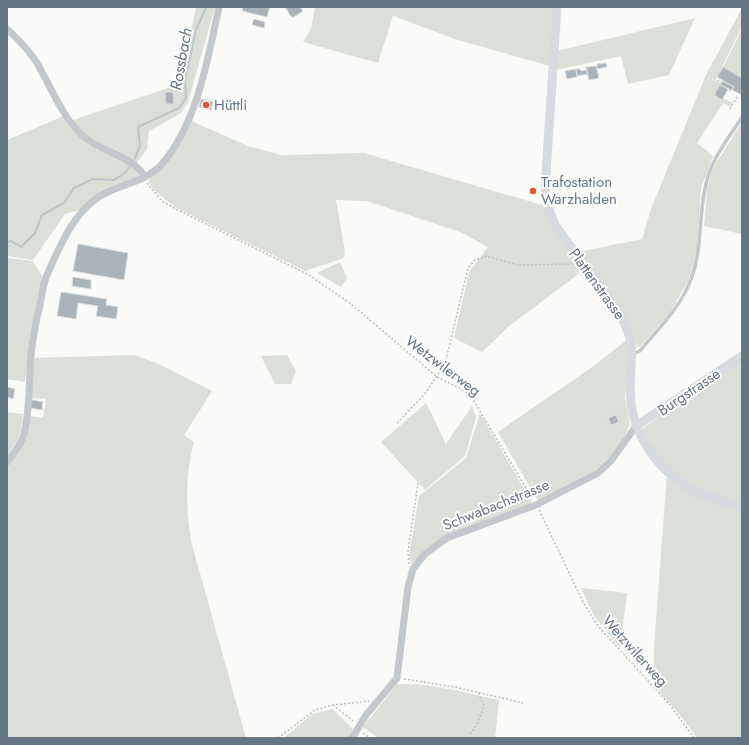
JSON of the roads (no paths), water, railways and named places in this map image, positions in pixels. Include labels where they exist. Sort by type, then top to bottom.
[{"type":"street","points":[[7,462],[15,454],[24,434],[31,354],[38,312],[46,278],[59,249],[83,209],[96,198],[145,177],[160,165],[172,150],[187,121],[206,66],[219,7]]},
{"type":"street","name":"Plattenstrasse","points":[[557,7],[545,188],[548,207],[555,225],[624,320],[630,334],[632,354],[630,388],[631,408],[636,426],[645,444],[655,457],[676,478],[690,488],[705,496],[742,507]]},
{"type":"street","points":[[7,28],[29,51],[70,121],[83,136],[101,148],[132,163],[145,177]]},
{"type":"street","name":"Burgstrasse","points":[[636,426],[742,356]]},
{"type":"street","name":"Schwabachstrasse","points":[[352,738],[357,728],[397,678],[405,603],[413,570],[425,554],[447,538],[536,505],[598,473],[611,461],[636,426]]},
{"type":"lane","points":[[632,354],[640,351],[675,308],[691,281],[698,257],[706,183],[718,154],[742,117]]},
{"type":"waterway","name":"Rossbach","points":[[7,242],[11,241],[21,247],[35,233],[42,215],[64,203],[74,188],[93,179],[114,180],[126,172],[134,160],[140,146],[138,127],[179,108],[186,98],[185,80],[196,30],[206,7]]},
{"type":"place","name":"Hüttli","points":[[206,105]]},
{"type":"place","name":"Trafostation Warzhalden","points":[[533,191]]}]
